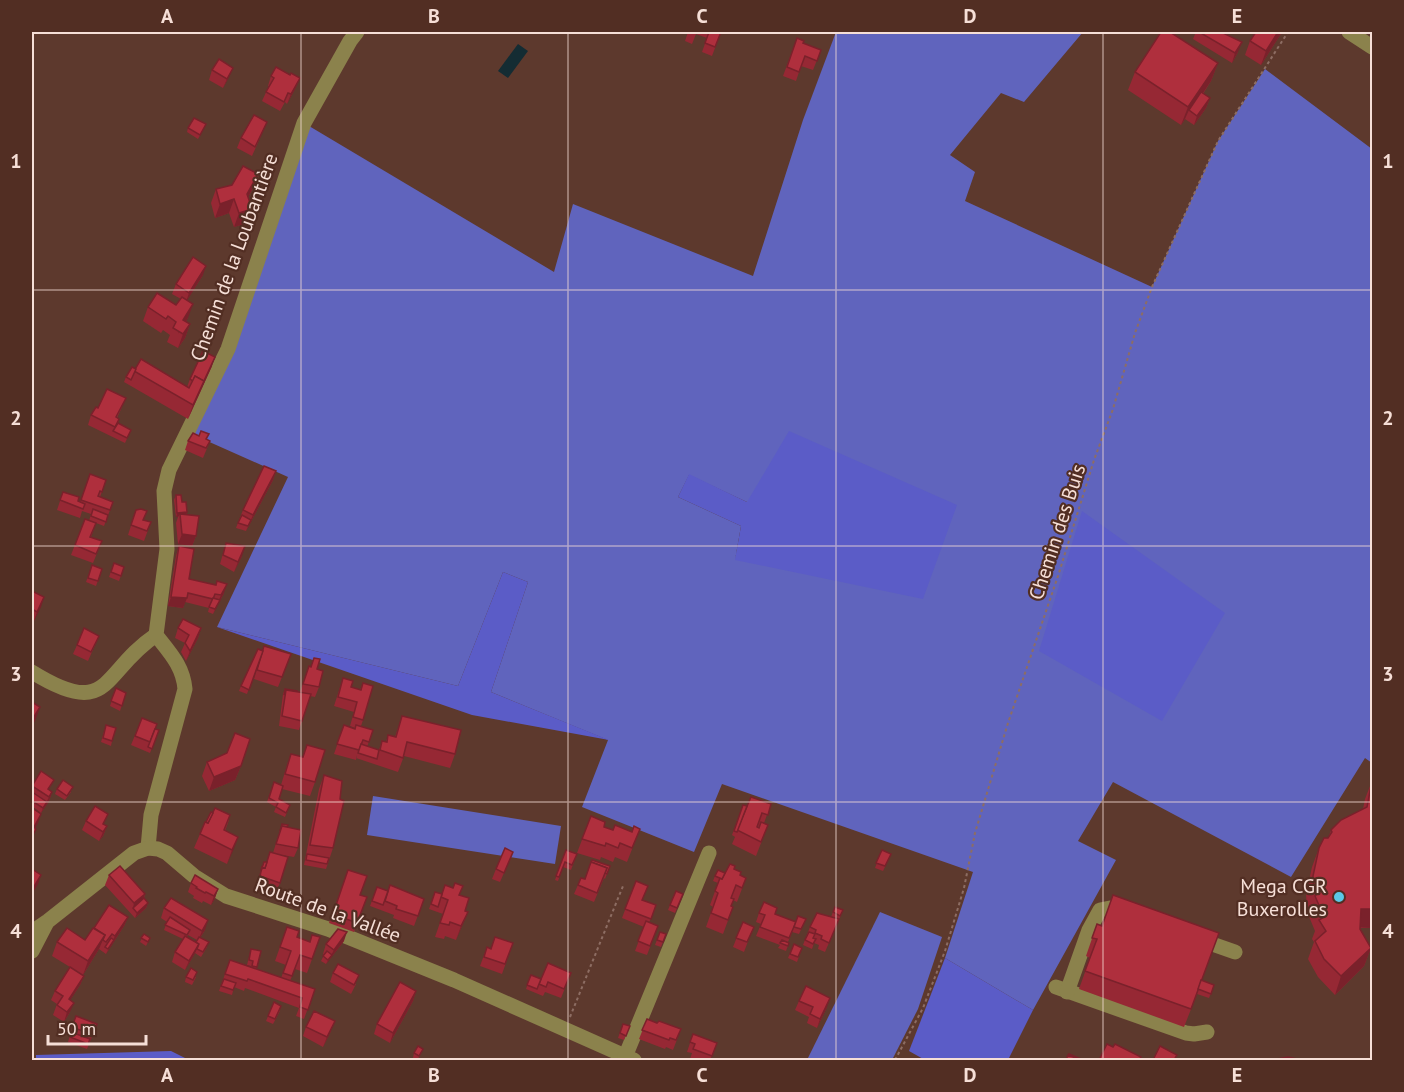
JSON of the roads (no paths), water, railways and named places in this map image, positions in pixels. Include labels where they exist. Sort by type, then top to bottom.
[{"type":"street","name":"Chemin de la Loubantière","points":[[156,635],[167,549],[164,491],[169,470],[228,349],[304,123],[357,32]]},
{"type":"street","points":[[1349,32],[1372,47]]},
{"type":"street","points":[[32,672],[63,689],[90,693],[99,690],[143,644],[156,635],[180,667],[184,676],[185,689],[151,815],[148,848],[134,853],[32,932]]},
{"type":"street","name":"Route de la Vallée","points":[[148,848],[167,853],[194,876],[226,896],[328,929],[454,980],[630,1059]]},
{"type":"street","points":[[630,1059],[709,853]]},
{"type":"street","points":[[1136,918],[1110,908],[1100,910],[1061,989],[1186,1033],[1207,1032]]},
{"type":"street","points":[[32,951],[48,921]]},
{"type":"street","points":[[1180,933],[1234,952]]},
{"type":"water","points":[[518,44],[528,51],[508,78],[498,71]]},
{"type":"place","name":"Mega CGR Buxerolles","points":[[1339,897]]}]
